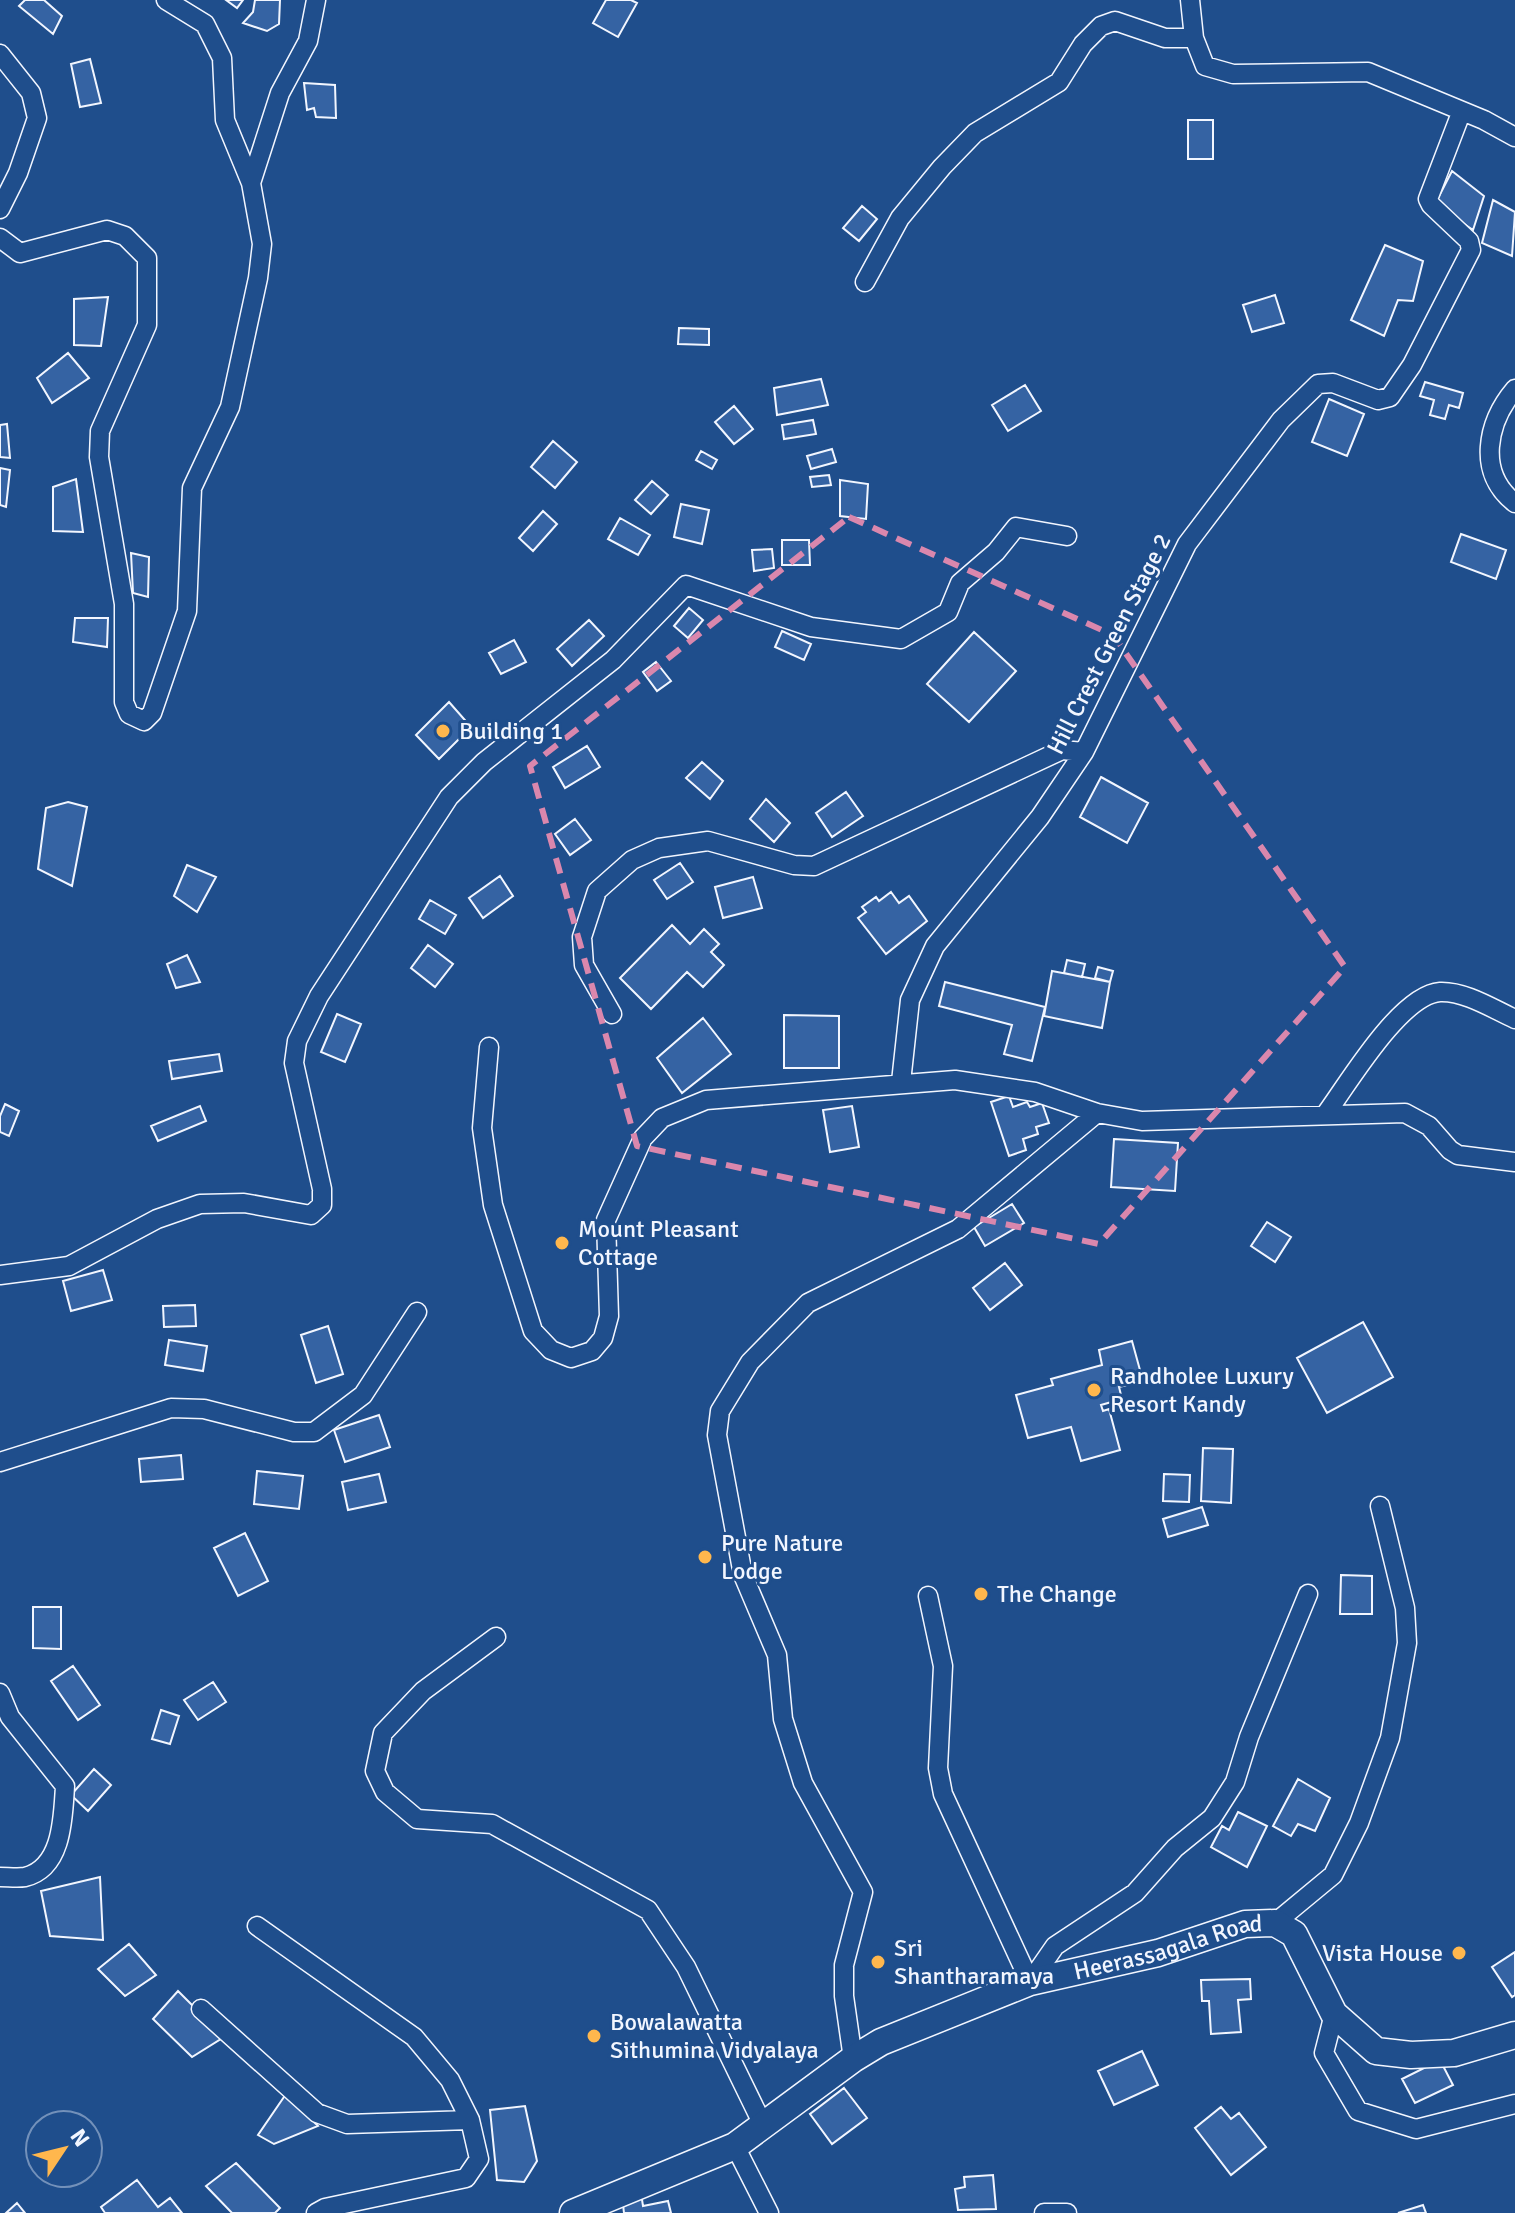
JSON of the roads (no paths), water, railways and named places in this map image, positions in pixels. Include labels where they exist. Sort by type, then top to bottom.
[{"type":"street","points":[[0,238],[20,253],[107,230],[125,236],[147,258],[147,325],[100,431],[99,457],[124,604],[124,702],[129,714],[144,721],[152,713],[187,611],[192,488],[230,407],[258,278],[262,244],[251,183],[225,120],[222,58],[205,24],[166,0]]},
{"type":"street","points":[[251,183],[280,93],[308,41],[316,0]]},
{"type":"street","points":[[1190,0],[1194,38],[1205,66],[1233,74],[1368,72],[1484,120],[1515,137]]},
{"type":"street","points":[[865,282],[900,218],[942,167],[975,133],[1059,82],[1083,44],[1101,26],[1115,21],[1165,38],[1194,38]]},
{"type":"street","points":[[0,54],[31,93],[37,118],[18,173],[0,209]]},
{"type":"street","name":"Hill Crest Green Stage 2","points":[[901,1082],[910,1000],[935,946],[1040,817],[1084,752],[1187,544],[1281,420],[1318,384],[1333,383],[1378,400],[1390,397],[1412,365],[1471,250],[1469,241],[1428,199],[1461,113]]},
{"type":"street","points":[[0,183],[18,173]]},
{"type":"street","points":[[1515,389],[1502,404],[1492,435],[1488,463],[1507,496],[1515,503]]},
{"type":"street","points":[[0,1275],[69,1266],[157,1219],[200,1204],[244,1203],[311,1215],[322,1205],[322,1189],[294,1063],[297,1041],[319,996],[449,797],[484,762],[613,660],[686,585],[811,627],[901,639],[948,612],[960,583],[996,552],[1016,527],[1067,536]]},
{"type":"street","points":[[612,1014],[584,965],[582,937],[597,891],[632,860],[659,848],[708,841],[794,865],[814,866],[1062,750],[1084,752]]},
{"type":"street","points":[[1325,1115],[1390,1024],[1422,998],[1440,992],[1467,997],[1515,1019]]},
{"type":"street","points":[[489,1047],[482,1128],[493,1205],[533,1331],[551,1350],[571,1358],[592,1351],[603,1338],[609,1316],[606,1220],[643,1138],[662,1118],[706,1100],[955,1080],[1035,1092],[1097,1113],[1142,1121],[1405,1113],[1429,1126],[1458,1155],[1515,1162]]},
{"type":"street","points":[[853,2059],[844,1996],[844,1965],[863,1892],[803,1783],[783,1719],[777,1655],[743,1575],[717,1435],[720,1411],[750,1362],[808,1303],[958,1229],[1097,1113]]},
{"type":"street","points":[[0,1462],[171,1408],[204,1409],[294,1432],[314,1432],[363,1395],[417,1312]]},
{"type":"street","points":[[1275,1923],[1333,1875],[1359,1823],[1390,1738],[1407,1643],[1405,1608],[1380,1506]]},
{"type":"street","points":[[1030,1982],[1055,1946],[1135,1893],[1175,1848],[1212,1818],[1235,1782],[1249,1737],[1308,1594]]},
{"type":"street","points":[[928,1596],[943,1666],[938,1768],[943,1794],[1030,1982]]},
{"type":"street","points":[[496,1637],[423,1691],[383,1733],[375,1771],[385,1792],[417,1819],[492,1824],[648,1910],[686,1967],[764,2127]]},
{"type":"street","points":[[0,1693],[10,1717],[65,1786],[63,1829],[46,1865],[26,1877],[0,1877]]},
{"type":"street","name":"Heerassagala Road","points":[[573,2213],[735,2146],[881,2042],[1030,1982],[1158,1953],[1245,1924],[1275,1923],[1294,1934],[1334,2014],[1376,2051],[1399,2054],[1454,2053],[1515,2035]]},
{"type":"street","points":[[257,1926],[414,2037],[450,2080],[470,2120],[479,2159],[466,2178],[325,2208],[316,2213]]},
{"type":"street","points":[[201,2009],[317,2113],[347,2124],[470,2120]]},
{"type":"street","points":[[1334,2014],[1324,2053],[1358,2111],[1416,2129],[1515,2104]]},
{"type":"street","points":[[735,2146],[769,2213]]},
{"type":"street","points":[[1044,2213],[1067,2213]]},
{"type":"place","name":"Building 1","points":[[443,731]]},
{"type":"place","name":"Mount Pleasant Cottage","points":[[562,1243]]},
{"type":"place","name":"Randholee Luxury Resort Kandy","points":[[1094,1390]]},
{"type":"place","name":"Pure Nature Lodge","points":[[705,1557]]},
{"type":"place","name":"The Change","points":[[981,1594]]},
{"type":"place","name":"Vista House","points":[[1459,1953]]},
{"type":"place","name":"Sri Shantharamaya","points":[[878,1962]]},
{"type":"place","name":"Bowalawatta Sithumina Vidyalaya","points":[[594,2036]]}]
